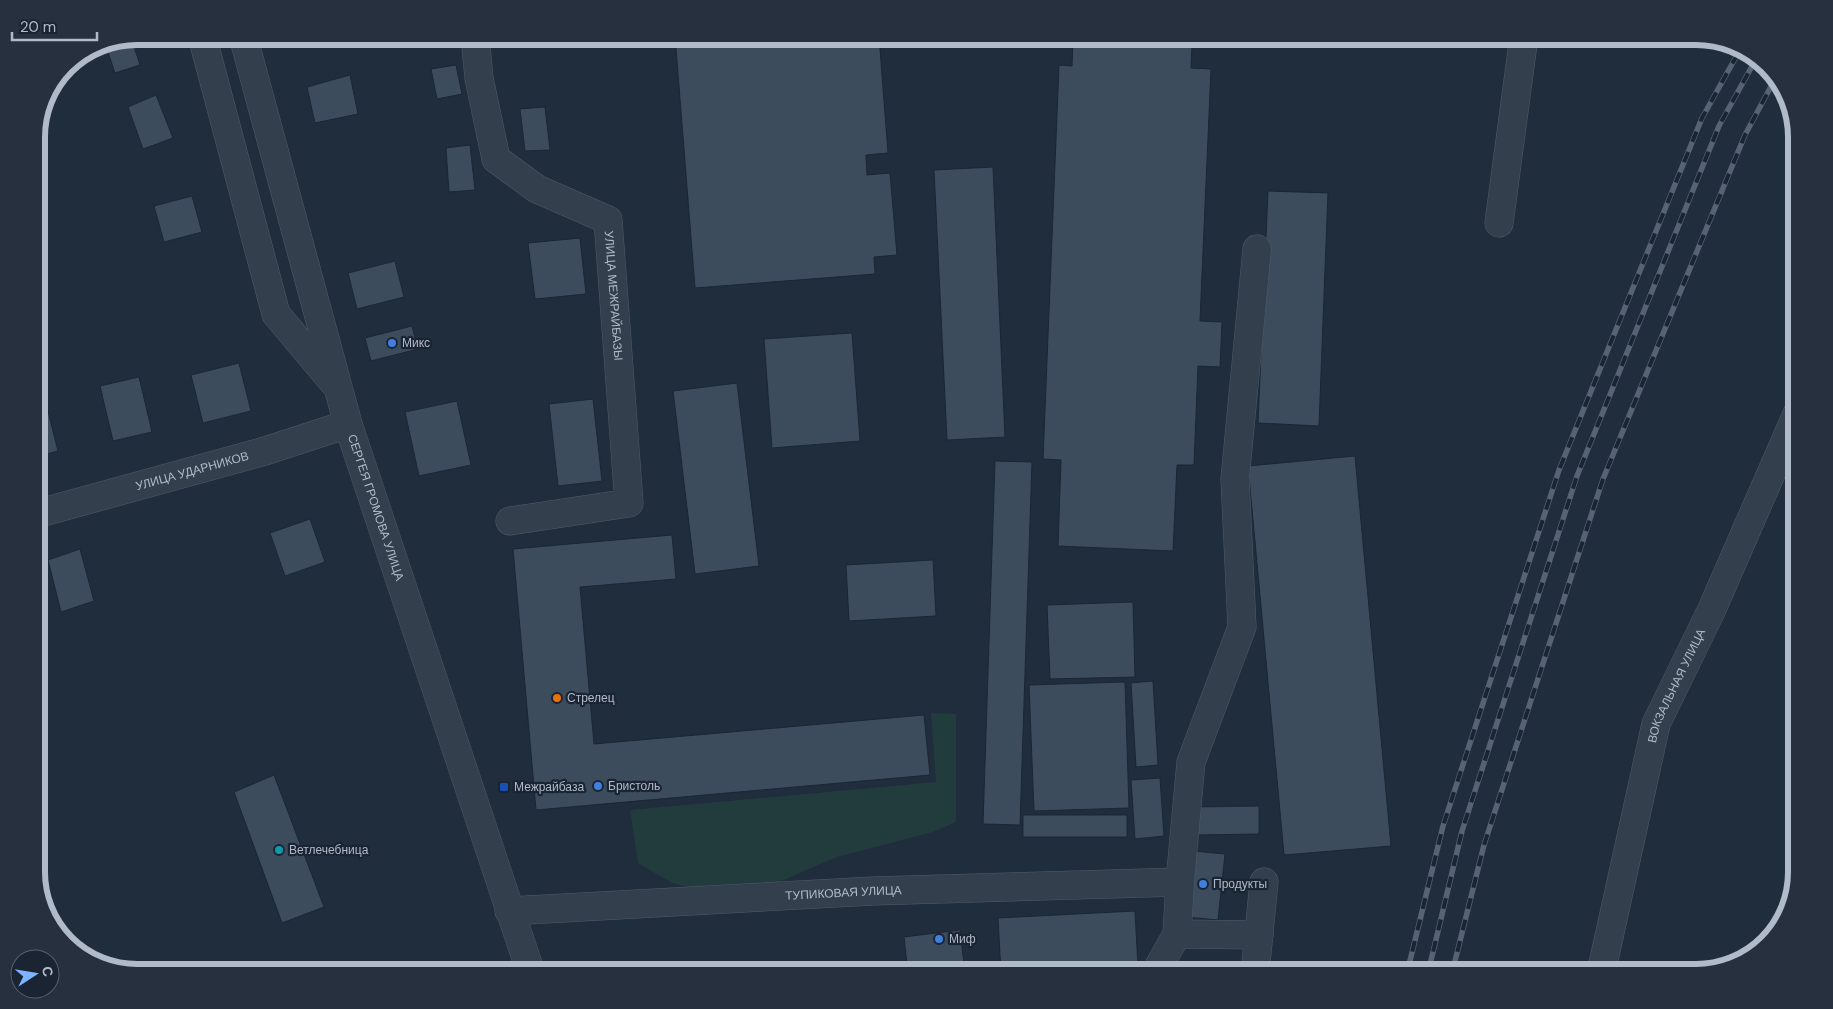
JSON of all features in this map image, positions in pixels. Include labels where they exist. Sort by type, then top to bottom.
[{"type":"street","points":[[204,45],[276,314],[339,389]]},
{"type":"street","name":"СЕРГЕЯ ГРОМОВА УЛИЦА","points":[[245,45],[348,424],[527,964]]},
{"type":"street","name":"УЛИЦА МЕЖРАЙБАЗЫ","points":[[476,45],[479,78],[496,159],[537,189],[608,220],[629,503],[510,521]]},
{"type":"street","points":[[1499,223],[1523,45]]},
{"type":"street","points":[[1160,964],[1177,934],[1191,762],[1242,627],[1234,479],[1257,249]]},
{"type":"street","name":"УЛИЦА УДАРНИКОВ","points":[[45,512],[265,451],[348,424]]},
{"type":"street","name":"ВОКЗАЛЬНАЯ УЛИЦА","points":[[1603,964],[1656,724],[1712,609],[1788,435]]},
{"type":"street","name":"ТУПИКОВАЯ УЛИЦА","points":[[509,911],[873,891],[1180,882]]},
{"type":"street","points":[[1255,964],[1264,882]]},
{"type":"street","points":[[1177,934],[1258,935]]},
{"type":"green space","points":[[931,713],[956,714],[956,822],[933,832],[837,857],[767,887],[706,893],[672,883],[638,863],[630,810],[936,782]]},
{"type":"building","points":[[134,45],[140,65],[115,73],[107,50]]},
{"type":"building","points":[[676,45],[880,45],[888,153],[866,155],[867,175],[890,173],[897,255],[874,257],[875,274],[695,288]]},
{"type":"building","points":[[1073,45],[1192,45],[1191,68],[1211,69],[1200,321],[1222,322],[1220,367],[1198,366],[1194,465],[1177,465],[1173,551],[1058,546],[1061,460],[1043,459],[1059,65],[1072,66]]},
{"type":"building","points":[[456,65],[462,94],[437,99],[431,69]]},
{"type":"building","points":[[350,75],[358,114],[315,123],[307,87]]},
{"type":"building","points":[[156,95],[173,138],[143,149],[128,107]]},
{"type":"building","points":[[545,107],[550,150],[525,151],[520,109]]},
{"type":"building","points":[[470,145],[475,190],[449,192],[446,148]]},
{"type":"building","points":[[993,167],[1005,437],[947,440],[934,170]]},
{"type":"building","points":[[1268,191],[1328,193],[1319,426],[1258,423]]},
{"type":"building","points":[[192,196],[202,232],[164,242],[154,206]]},
{"type":"building","points":[[580,238],[586,294],[535,299],[528,243]]},
{"type":"building","points":[[395,261],[404,297],[357,309],[348,273]]},
{"type":"building","name":"Микс","points":[[412,326],[418,349],[371,361],[365,338]]},
{"type":"building","points":[[852,333],[860,441],[772,448],[764,339]]},
{"type":"building","points":[[239,363],[251,411],[203,423],[191,375]]},
{"type":"building","points":[[139,377],[152,432],[113,441],[100,386]]},
{"type":"building","points":[[737,383],[759,566],[695,574],[673,391]]},
{"type":"building","points":[[593,399],[602,481],[558,486],[549,404]]},
{"type":"building","points":[[457,401],[471,465],[419,476],[405,412]]},
{"type":"building","points":[[45,403],[58,451],[45,455]]},
{"type":"building","points":[[1355,456],[1391,846],[1284,855],[1248,466]]},
{"type":"building","points":[[995,461],[1032,462],[1020,825],[983,824]]},
{"type":"building","points":[[310,519],[325,562],[285,576],[270,533]]},
{"type":"building","points":[[672,535],[676,579],[580,587],[594,744],[924,715],[930,775],[536,810],[513,549]]},
{"type":"building","points":[[80,549],[94,601],[61,612],[48,560]]},
{"type":"building","points":[[933,560],[936,616],[849,621],[846,565]]},
{"type":"building","points":[[1133,602],[1135,677],[1050,679],[1047,605]]},
{"type":"building","points":[[1153,681],[1158,765],[1136,767],[1131,683]]},
{"type":"building","points":[[1125,682],[1129,808],[1034,811],[1029,685]]},
{"type":"building","name":"Ветлечебница","points":[[274,775],[324,907],[282,923],[234,792]]},
{"type":"building","points":[[1160,778],[1164,836],[1135,839],[1131,780]]},
{"type":"building","points":[[1259,806],[1259,834],[1196,835],[1195,807]]},
{"type":"building","points":[[1023,815],[1127,815],[1127,837],[1023,837]]},
{"type":"building","points":[[1193,851],[1225,854],[1218,920],[1186,917]]},
{"type":"building","points":[[1135,911],[1138,964],[1001,964],[998,918]]},
{"type":"building","points":[[960,930],[964,964],[907,964],[904,937]]},
{"type":"railway","points":[[1409,964],[1443,826],[1559,470],[1702,118],[1737,54]]},
{"type":"railway","points":[[1430,964],[1462,831],[1577,476],[1719,126],[1753,65]]},
{"type":"railway","points":[[1454,964],[1484,845],[1603,479],[1745,135],[1772,85]]},
{"type":"place","name":"Микс","points":[[392,343]]},
{"type":"place","name":"Стрелец","points":[[557,698]]},
{"type":"place","name":"Бристоль","points":[[598,786]]},
{"type":"place","name":"Межрайбаза","points":[[504,787]]},
{"type":"place","name":"Ветлечебница","points":[[279,850]]},
{"type":"place","name":"Продукты","points":[[1203,884]]},
{"type":"place","name":"Миф","points":[[939,939]]}]
